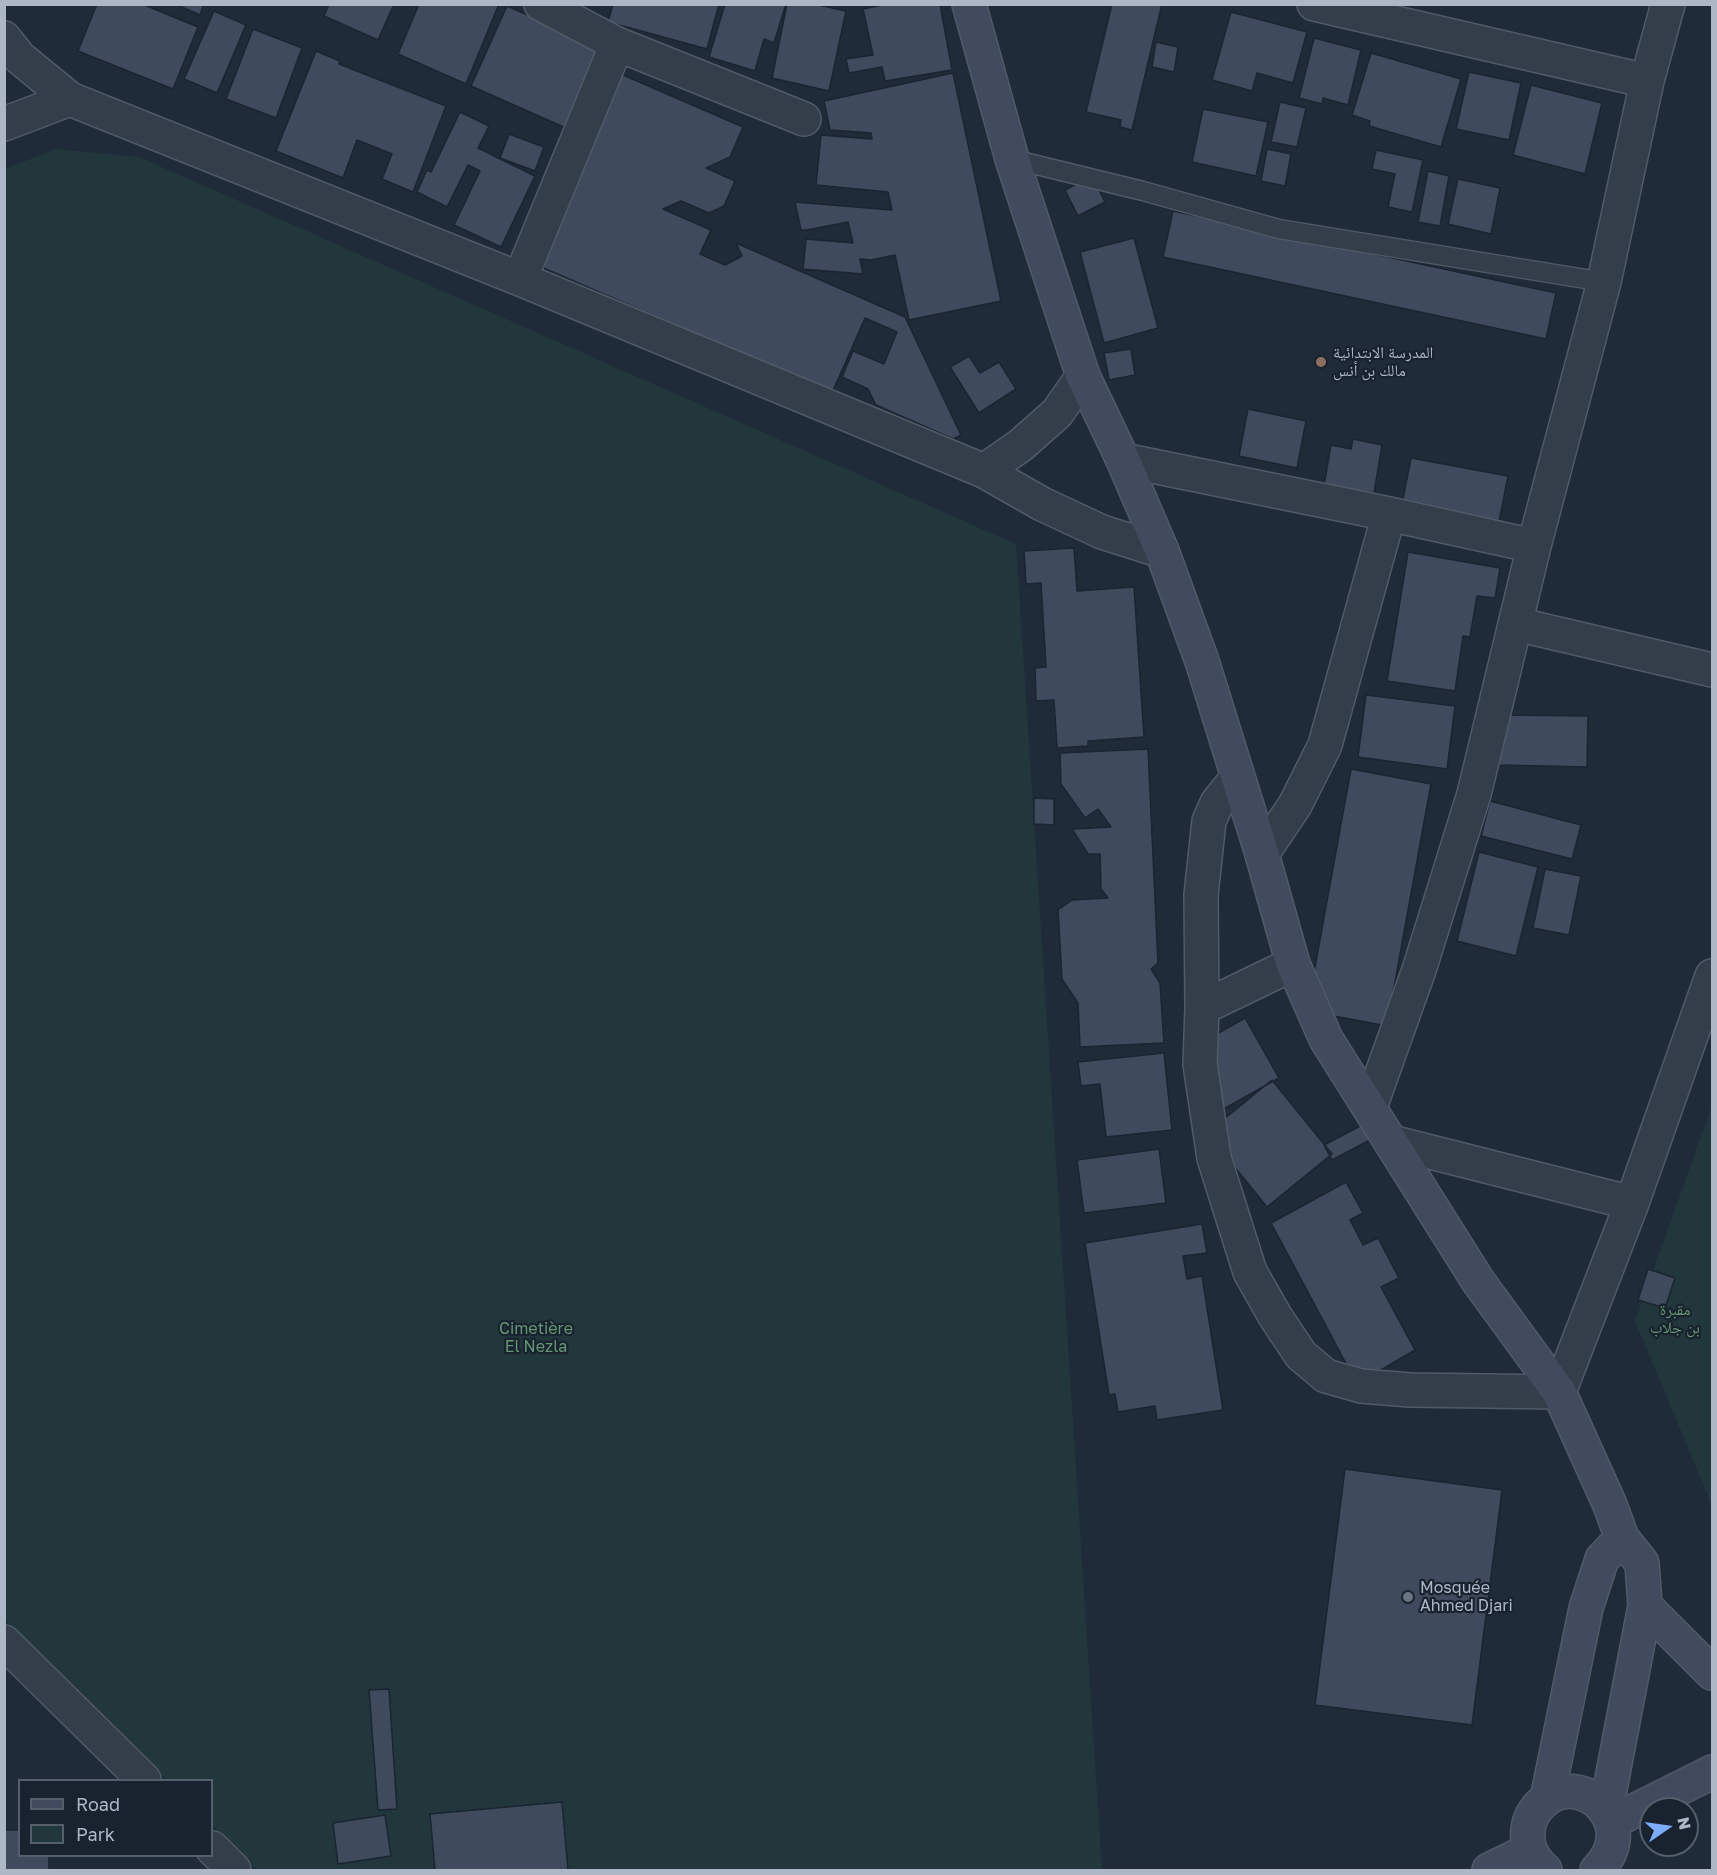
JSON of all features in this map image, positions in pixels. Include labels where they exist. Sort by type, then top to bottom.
[{"type":"main road","points":[[969,4],[1012,159],[1083,376],[1123,460],[1162,551],[1202,661],[1262,854],[1293,964],[1326,1039],[1478,1281],[1559,1392],[1610,1505],[1622,1538],[1642,1563],[1646,1606],[1609,1816]]},
{"type":"main road","points":[[1547,1799],[1586,1608],[1602,1559],[1622,1538]]},
{"type":"main road","points":[[1646,1606],[1713,1673]]},
{"type":"main road","points":[[1609,1816],[1713,1772]]},
{"type":"main road","points":[[1490,1870],[1537,1861],[1527,1836],[1529,1822],[1536,1809],[1547,1799],[1572,1792],[1585,1794],[1597,1801],[1609,1816],[1614,1835],[1612,1849],[1605,1862],[1597,1870]]},
{"type":"street","points":[[541,4],[617,44],[804,119]]},
{"type":"street","points":[[1314,4],[1647,81]]},
{"type":"street","points":[[1370,1107],[1419,970],[1474,794],[1534,546],[1605,282],[1647,81],[1668,4]]},
{"type":"street","points":[[4,38],[20,58],[70,99],[520,279],[984,471],[1042,504],[1102,532],[1162,551]]},
{"type":"street","points":[[520,279],[617,44]]},
{"type":"street","points":[[4,124],[70,99]]},
{"type":"street","points":[[984,471],[1021,446],[1057,413],[1083,376]]},
{"type":"street","points":[[1123,460],[1534,546]]},
{"type":"street","points":[[1262,854],[1295,805],[1325,745],[1389,514]]},
{"type":"street","points":[[1516,624],[1713,670]]},
{"type":"street","points":[[1237,778],[1217,803],[1209,822],[1201,894],[1200,1064],[1214,1158],[1250,1272],[1301,1355],[1326,1376],[1361,1386],[1410,1390],[1559,1392],[1632,1203],[1713,976]]},
{"type":"street","points":[[1202,1008],[1293,964]]},
{"type":"street","points":[[1391,1142],[1632,1203]]},
{"type":"street","points":[[4,1642],[143,1779]]},
{"type":"street","points":[[213,1849],[234,1870]]},
{"type":"lane","points":[[1012,159],[1143,191],[1279,229],[1605,282]]},
{"type":"green space","name":"Cimetière El Nezla","points":[[56,149],[139,157],[1016,544],[1102,1870],[258,1870],[213,1826],[213,1779],[166,1779],[5,1620],[5,169]]},
{"type":"green space","name":"مقبرة بن جلاب","points":[[1712,1106],[1712,1505],[1635,1321]]},
{"type":"building","points":[[97,4],[142,4],[198,27],[173,89],[78,51]]},
{"type":"building","points":[[175,4],[204,4],[200,15]]},
{"type":"building","points":[[329,4],[394,4],[378,40],[324,16]]},
{"type":"building","points":[[419,4],[499,4],[466,84],[398,54]]},
{"type":"building","points":[[613,4],[719,4],[707,49],[608,22]]},
{"type":"building","points":[[725,4],[786,4],[774,43],[764,39],[755,71],[709,57]]},
{"type":"building","points":[[787,4],[814,4],[846,11],[829,91],[772,78]]},
{"type":"building","points":[[887,4],[940,4],[952,70],[885,81],[882,67],[849,73],[846,59],[873,55],[863,9]]},
{"type":"building","points":[[1112,4],[1162,4],[1132,130],[1120,127],[1121,120],[1086,112]]},
{"type":"building","points":[[507,6],[603,48],[568,129],[471,86]]},
{"type":"building","points":[[214,11],[246,25],[217,93],[184,79]]},
{"type":"building","points":[[1231,12],[1307,32],[1293,83],[1257,73],[1252,91],[1212,80]]},
{"type":"building","points":[[253,29],[302,48],[276,118],[226,99]]},
{"type":"building","points":[[1314,38],[1361,50],[1348,105],[1323,98],[1322,104],[1299,98]]},
{"type":"building","points":[[1156,42],[1178,47],[1174,72],[1152,67]]},
{"type":"building","points":[[316,51],[340,61],[339,64],[446,106],[413,192],[382,179],[392,154],[357,140],[343,178],[276,151]]},
{"type":"building","points":[[1371,53],[1461,79],[1441,147],[1369,126],[1370,121],[1352,115]]},
{"type":"building","points":[[614,71],[743,127],[730,157],[706,168],[735,181],[724,206],[709,213],[681,201],[663,209],[711,230],[700,254],[725,265],[742,256],[736,243],[905,317],[961,435],[953,439],[876,405],[868,389],[842,377],[853,351],[884,364],[897,332],[865,318],[832,393],[532,263]]},
{"type":"building","points":[[1469,72],[1521,83],[1509,140],[1456,129]]},
{"type":"building","points":[[953,73],[1001,301],[909,320],[895,255],[871,260],[860,259],[863,274],[803,269],[806,239],[853,243],[848,222],[801,230],[795,202],[892,210],[888,192],[816,185],[821,135],[872,139],[871,133],[830,130],[824,101]]},
{"type":"building","points":[[1531,85],[1602,103],[1585,174],[1513,155]]},
{"type":"building","points":[[1280,102],[1306,108],[1297,147],[1271,142]]},
{"type":"building","points":[[1203,109],[1268,122],[1256,176],[1192,162]]},
{"type":"building","points":[[460,112],[489,126],[478,148],[535,176],[501,247],[454,225],[480,171],[468,165],[447,207],[417,192],[427,170],[431,172]]},
{"type":"building","points":[[509,134],[544,147],[535,171],[500,158]]},
{"type":"building","points":[[1267,149],[1291,154],[1285,186],[1261,181]]},
{"type":"building","points":[[1376,150],[1423,160],[1412,212],[1388,207],[1395,174],[1372,169]]},
{"type":"building","points":[[1428,171],[1449,176],[1440,226],[1418,222]]},
{"type":"building","points":[[1092,176],[1105,202],[1078,216],[1065,190]]},
{"type":"building","points":[[1458,179],[1500,188],[1491,234],[1448,224]]},
{"type":"building","points":[[1173,211],[1556,293],[1546,339],[1163,257]]},
{"type":"building","points":[[1134,238],[1158,328],[1104,343],[1080,252]]},
{"type":"building","points":[[1131,349],[1135,375],[1109,380],[1104,353]]},
{"type":"building","points":[[969,356],[980,373],[999,362],[1016,389],[979,413],[950,367]]},
{"type":"building","points":[[1248,409],[1306,421],[1297,468],[1239,456]]},
{"type":"building","points":[[1353,439],[1382,445],[1374,493],[1324,485],[1331,445],[1351,449]]},
{"type":"building","points":[[1411,458],[1508,476],[1499,522],[1402,504]]},
{"type":"building","points":[[1074,548],[1077,591],[1134,587],[1144,737],[1088,741],[1088,746],[1057,748],[1054,700],[1036,701],[1035,668],[1046,667],[1041,583],[1026,584],[1024,551]]},
{"type":"building","points":[[1408,552],[1500,568],[1495,598],[1477,596],[1470,637],[1463,636],[1455,691],[1387,681]]},
{"type":"building","points":[[1366,695],[1455,706],[1447,769],[1358,757]]},
{"type":"building","points":[[1500,715],[1588,716],[1587,767],[1499,765]]},
{"type":"building","points":[[1148,749],[1158,963],[1151,969],[1160,983],[1164,1043],[1080,1047],[1078,1003],[1062,979],[1058,910],[1072,900],[1108,898],[1101,889],[1100,854],[1088,854],[1072,829],[1111,827],[1098,809],[1085,818],[1061,784],[1060,753]]},
{"type":"building","points":[[1351,769],[1431,784],[1387,1026],[1307,1011]]},
{"type":"building","points":[[1034,798],[1054,799],[1054,825],[1034,824]]},
{"type":"building","points":[[1490,801],[1581,825],[1572,859],[1481,836]]},
{"type":"building","points":[[1479,852],[1538,867],[1516,956],[1457,941]]},
{"type":"building","points":[[1545,869],[1581,876],[1569,935],[1533,928]]},
{"type":"building","points":[[1245,1018],[1279,1078],[1220,1111],[1187,1051]]},
{"type":"building","points":[[1164,1053],[1172,1130],[1106,1137],[1100,1084],[1081,1086],[1078,1062]]},
{"type":"building","points":[[1272,1080],[1332,1154],[1267,1207],[1207,1133]]},
{"type":"building","points":[[1362,1125],[1370,1140],[1332,1160],[1324,1145]]},
{"type":"building","points":[[1159,1149],[1166,1203],[1084,1213],[1077,1160]]},
{"type":"building","points":[[1346,1182],[1363,1213],[1350,1220],[1363,1245],[1378,1238],[1399,1278],[1381,1287],[1415,1350],[1357,1384],[1271,1223]]},
{"type":"building","points":[[1202,1224],[1207,1253],[1183,1256],[1187,1279],[1202,1276],[1223,1410],[1157,1420],[1155,1406],[1118,1412],[1115,1394],[1109,1395],[1085,1243]]},
{"type":"building","points":[[1648,1269],[1675,1278],[1665,1308],[1638,1300]]},
{"type":"building","name":"Mosquée Ahmed Djari","points":[[1345,1469],[1502,1490],[1472,1725],[1315,1705]]},
{"type":"building","points":[[389,1689],[397,1809],[378,1810],[369,1690]]},
{"type":"building","points":[[562,1802],[568,1870],[435,1870],[430,1814]]},
{"type":"building","points":[[385,1815],[391,1856],[338,1864],[333,1823]]},
{"type":"building","points":[[4,1830],[18,1830],[18,1857],[49,1857],[49,1870],[4,1870]]},
{"type":"place","name":"المدرسة الابتدائية مالك بن أنس","points":[[1321,362]]},
{"type":"place","name":"Mosquée Ahmed Djari","points":[[1408,1597]]}]
